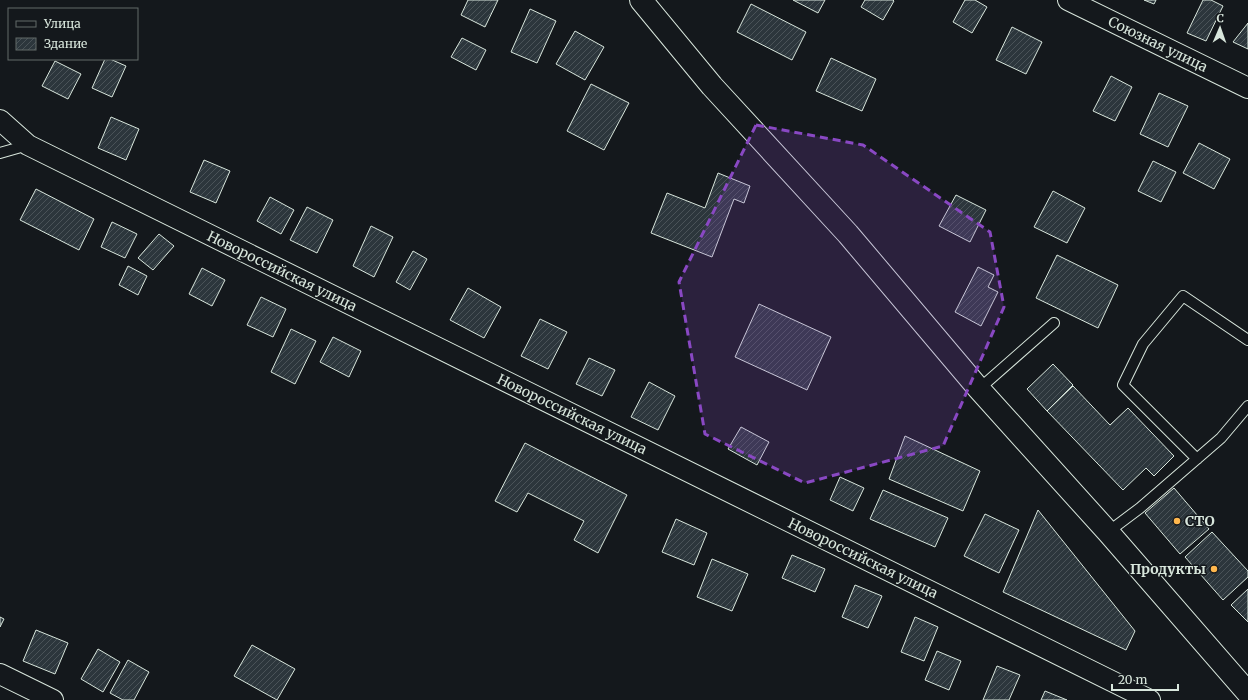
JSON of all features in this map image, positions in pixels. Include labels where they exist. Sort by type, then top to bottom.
[{"type":"main road","points":[[641,0],[712,86],[848,234],[979,389],[1108,532],[1248,693]]},
{"type":"street","name":"Союзная улица","points":[[1068,0],[1248,88]]},
{"type":"street","name":"Новороссийская улица","points":[[0,120],[28,145],[1150,700]]},
{"type":"street","points":[[0,674],[52,700]]},
{"type":"lane","points":[[0,153],[28,145]]},
{"type":"lane","points":[[1197,459],[1123,385],[1143,344],[1183,296],[1248,340]]},
{"type":"lane","points":[[979,389],[1054,323]]},
{"type":"lane","points":[[1108,532],[1140,508],[1221,438],[1248,406]]},
{"type":"highlighted area","points":[[756,125],[863,145],[990,232],[1004,307],[943,446],[805,483],[705,434],[679,282]]},
{"type":"building","points":[[468,0],[498,0],[485,27],[461,15]]},
{"type":"building","points":[[793,0],[825,0],[818,13]]},
{"type":"building","points":[[865,0],[894,1],[883,20],[861,7]]},
{"type":"building","points":[[965,0],[975,0],[987,7],[972,33],[953,22]]},
{"type":"building","points":[[1144,0],[1156,0],[1154,4]]},
{"type":"building","points":[[1203,0],[1211,0],[1223,6],[1206,41],[1187,33]]},
{"type":"building","points":[[751,4],[806,32],[792,60],[737,32]]},
{"type":"building","points":[[530,9],[556,21],[537,63],[511,52]]},
{"type":"building","points":[[1248,23],[1248,49],[1233,42]]},
{"type":"building","points":[[1012,27],[1042,42],[1026,74],[996,60]]},
{"type":"building","points":[[575,31],[604,47],[585,80],[556,64]]},
{"type":"building","points":[[462,38],[486,50],[476,70],[451,57]]},
{"type":"building","points":[[831,58],[876,79],[862,111],[816,91]]},
{"type":"building","points":[[105,60],[112,60],[126,66],[112,97],[92,88]]},
{"type":"building","points":[[55,61],[81,74],[68,99],[42,86]]},
{"type":"building","points":[[1111,76],[1132,87],[1115,121],[1093,111]]},
{"type":"building","points":[[591,84],[629,103],[604,150],[567,131]]},
{"type":"building","points":[[1159,93],[1188,106],[1168,147],[1140,134]]},
{"type":"building","points":[[111,117],[139,129],[126,160],[98,148]]},
{"type":"building","points":[[1199,143],[1230,159],[1214,189],[1183,173]]},
{"type":"building","points":[[204,160],[230,171],[216,203],[190,192]]},
{"type":"building","points":[[1153,161],[1176,172],[1161,202],[1138,191]]},
{"type":"building","points":[[718,173],[750,186],[744,203],[734,199],[712,257],[651,233],[667,193],[705,208]]},
{"type":"building","points":[[36,189],[94,219],[79,250],[20,220]]},
{"type":"building","points":[[1053,191],[1085,208],[1067,243],[1034,227]]},
{"type":"building","points":[[956,195],[986,210],[970,242],[939,226]]},
{"type":"building","points":[[270,197],[294,210],[281,234],[257,221]]},
{"type":"building","points":[[307,207],[333,220],[317,253],[290,240]]},
{"type":"building","points":[[112,222],[137,234],[125,258],[101,247]]},
{"type":"building","points":[[371,226],[393,237],[374,277],[353,266]]},
{"type":"building","points":[[159,234],[174,246],[153,270],[138,258]]},
{"type":"building","points":[[413,251],[427,259],[410,290],[396,282]]},
{"type":"building","points":[[1057,255],[1118,285],[1098,328],[1036,298]]},
{"type":"building","points":[[128,266],[147,276],[138,295],[119,285]]},
{"type":"building","points":[[978,267],[994,275],[988,287],[998,292],[981,326],[955,312]]},
{"type":"building","points":[[202,268],[225,280],[212,306],[189,294]]},
{"type":"building","points":[[468,288],[501,307],[484,338],[450,320]]},
{"type":"building","points":[[261,297],[286,309],[273,337],[247,325]]},
{"type":"building","points":[[759,304],[831,337],[807,390],[735,357]]},
{"type":"building","points":[[540,319],[567,332],[548,369],[521,356]]},
{"type":"building","points":[[291,329],[316,341],[295,384],[271,372]]},
{"type":"building","points":[[333,337],[361,351],[349,377],[320,362]]},
{"type":"building","points":[[589,358],[615,370],[602,396],[576,384]]},
{"type":"building","points":[[1053,364],[1073,385],[1047,411],[1027,389]]},
{"type":"building","points":[[649,382],[675,396],[658,430],[631,417]]},
{"type":"building","points":[[1073,386],[1110,425],[1128,408],[1174,456],[1154,476],[1146,468],[1123,490],[1047,411]]},
{"type":"building","points":[[741,427],[769,442],[757,465],[728,449]]},
{"type":"building","points":[[905,436],[980,471],[963,511],[889,479]]},
{"type":"building","points":[[525,443],[627,495],[598,553],[574,540],[584,521],[528,493],[517,512],[495,501]]},
{"type":"building","points":[[840,477],[864,488],[853,511],[830,500]]},
{"type":"building","name":"СТО","points":[[1174,488],[1209,529],[1180,554],[1145,513]]},
{"type":"building","points":[[883,490],[948,518],[935,547],[870,519]]},
{"type":"building","points":[[1038,510],[1135,631],[1126,650],[1003,592]]},
{"type":"building","points":[[985,514],[1019,530],[999,573],[964,556]]},
{"type":"building","points":[[676,519],[707,533],[694,565],[662,552]]},
{"type":"building","points":[[1212,532],[1248,571],[1248,577],[1223,600],[1185,557]]},
{"type":"building","points":[[792,555],[825,569],[815,592],[782,578]]},
{"type":"building","points":[[712,559],[748,574],[732,611],[697,597]]},
{"type":"building","points":[[855,585],[882,596],[868,628],[842,617]]},
{"type":"building","points":[[1248,589],[1248,622],[1231,605]]},
{"type":"building","points":[[0,617],[4,619],[0,627]]},
{"type":"building","points":[[915,617],[938,627],[924,661],[901,652]]},
{"type":"building","points":[[36,630],[68,643],[55,674],[23,661]]},
{"type":"building","points":[[252,645],[295,669],[277,700],[234,676]]},
{"type":"building","points":[[98,649],[120,662],[103,692],[81,679]]},
{"type":"building","points":[[937,651],[961,661],[949,690],[925,680]]},
{"type":"building","points":[[128,660],[149,672],[134,700],[123,700],[110,693]]},
{"type":"building","points":[[997,666],[1020,675],[1009,700],[983,700]]},
{"type":"building","points":[[1045,691],[1067,700],[1041,700]]},
{"type":"place","name":"СТО","points":[[1177,521]]},
{"type":"place","name":"Продукты","points":[[1214,569]]}]
